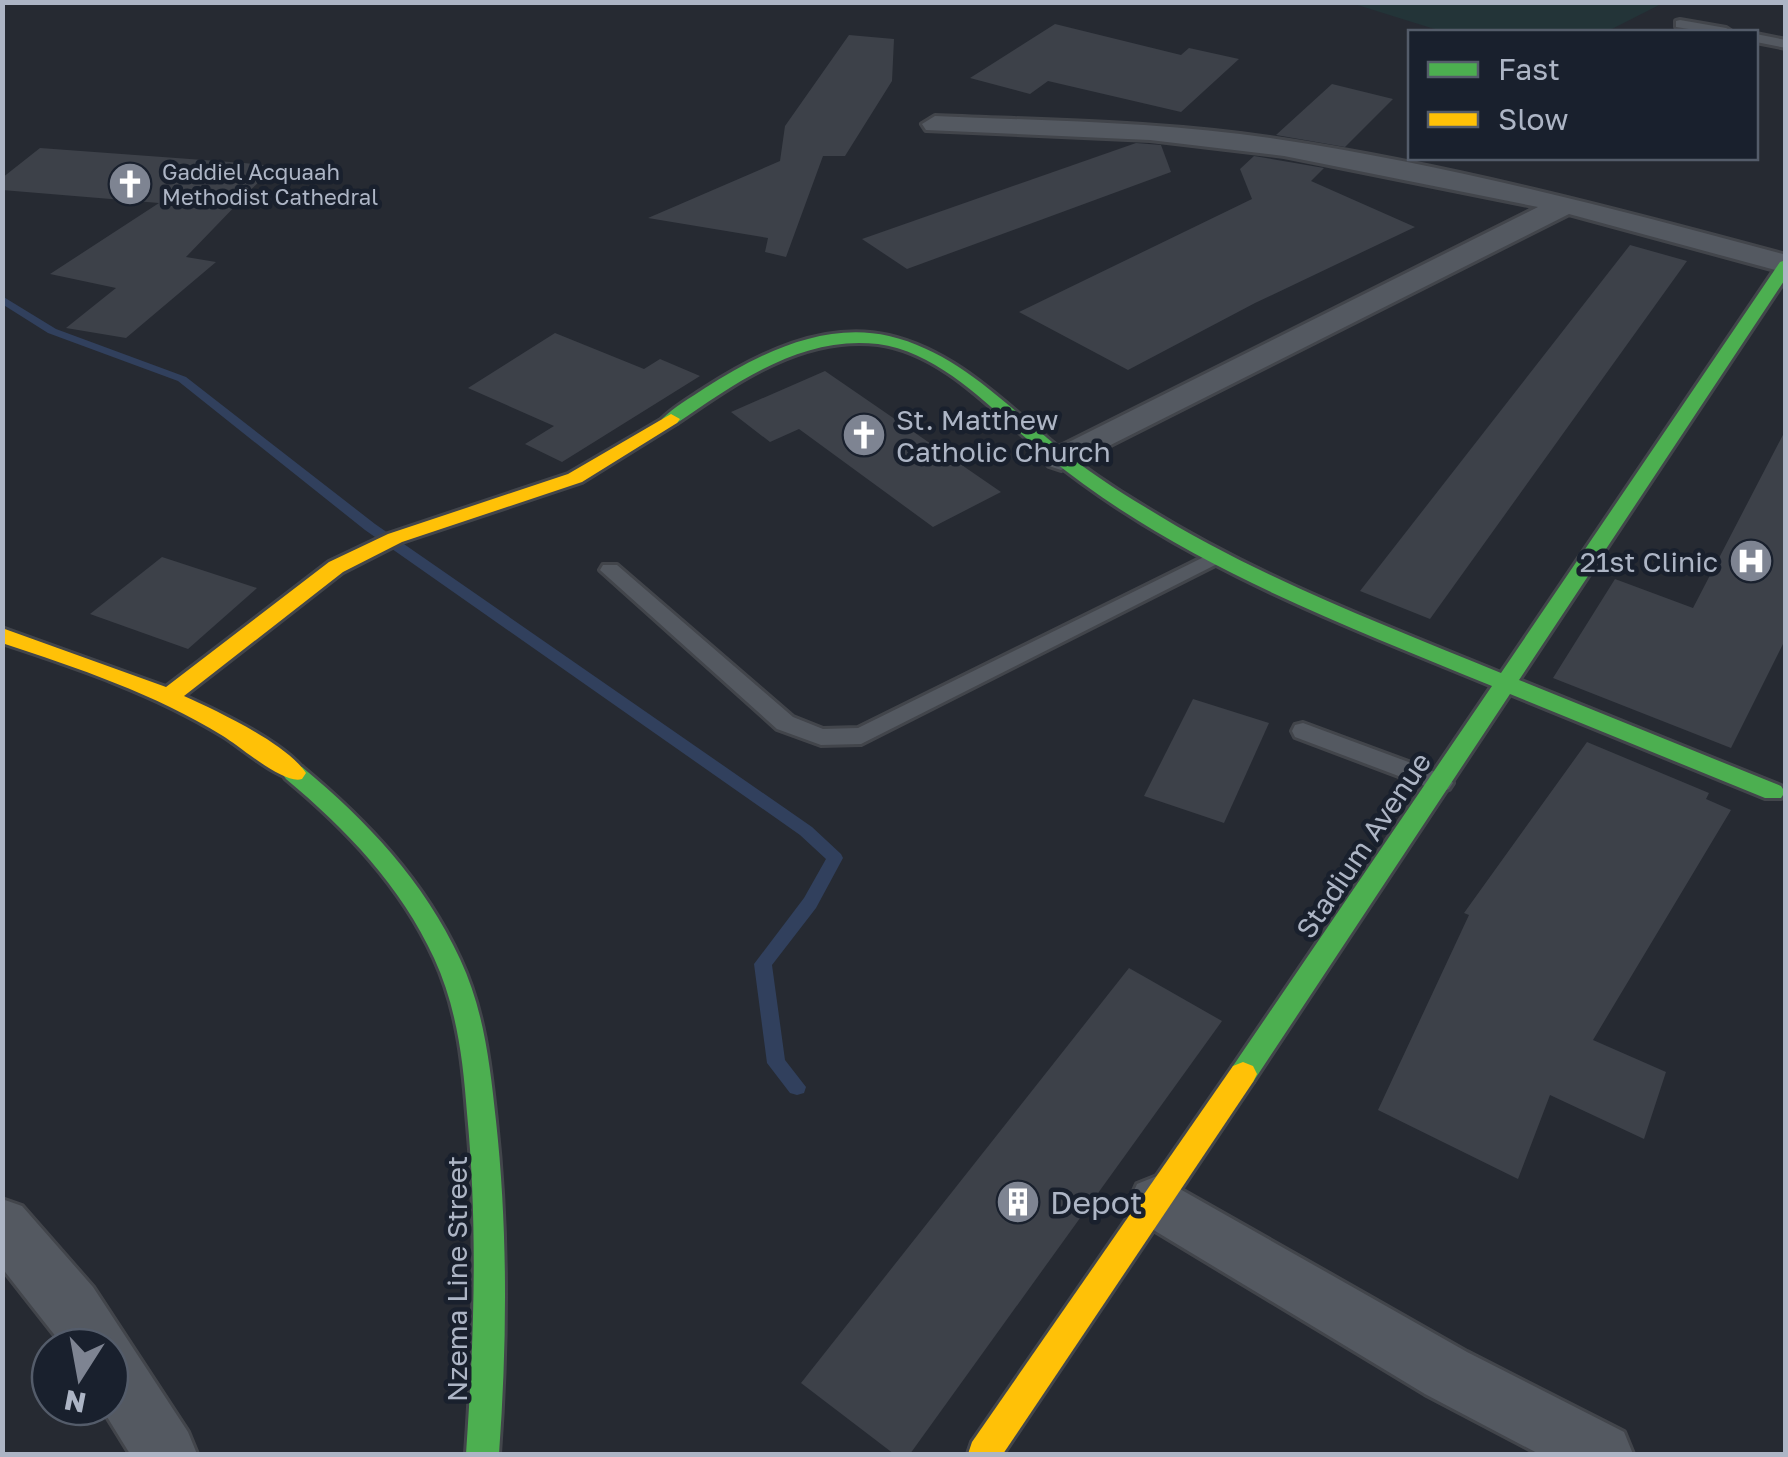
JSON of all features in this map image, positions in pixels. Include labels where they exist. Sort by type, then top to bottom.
[{"type":"street","points":[[935,124],[1150,132],[1284,148],[1566,204],[1786,264]]},
{"type":"street","points":[[1060,459],[1566,204]]},
{"type":"street","name":"Stadium Avenue","points":[[984,1454],[1441,783],[1786,264]]},
{"type":"street","points":[[170,695],[332,569],[373,546],[439,520],[540,492],[577,477],[795,347],[843,336],[885,340],[929,358],[962,378],[1060,459],[1216,557],[1346,619],[1773,792]]},
{"type":"street","name":"Nzema Line Street","points":[[2,635],[97,663],[170,695],[252,742],[349,814],[400,874],[460,988],[487,1147],[491,1258],[483,1454]]},
{"type":"street","points":[[1157,1202],[1446,1373],[1602,1454]]},
{"type":"street","points":[[2,1225],[85,1327]]},
{"type":"street","points":[[130,1397],[166,1454]]},
{"type":"lane","points":[[1680,24],[1714,30]]},
{"type":"lane","points":[[1758,38],[1786,44]]},
{"type":"lane","points":[[610,570],[785,723],[821,736],[861,736],[1216,557]]},
{"type":"lane","points":[[1303,731],[1441,783]]},
{"type":"shaded area","points":[[1351,3],[1663,3],[1610,30],[1438,30]]},
{"type":"building","points":[[1055,24],[1181,55],[1189,48],[1239,59],[1181,112],[1048,81],[1030,94],[970,78]]},
{"type":"building","points":[[849,35],[894,39],[892,81],[845,156],[823,156],[786,257],[765,252],[768,238],[648,218],[780,161],[785,126]]},
{"type":"building","points":[[1332,84],[1393,99],[1345,147],[1276,135]]},
{"type":"building","points":[[1136,143],[1161,145],[1171,172],[907,269],[862,239]]},
{"type":"building","points":[[40,148],[274,166],[186,257],[216,262],[126,338],[66,328],[116,288],[50,274],[159,203],[2,190],[2,178]]},
{"type":"building","points":[[1254,156],[1324,168],[1311,181],[1415,227],[1255,303],[1128,370],[1019,312],[1252,199],[1240,169]]},
{"type":"building","points":[[1630,245],[1687,261],[1430,619],[1360,591]]},
{"type":"building","points":[[555,333],[644,369],[660,359],[700,376],[562,462],[525,444],[554,426],[468,388]]},
{"type":"building","name":"St. Matthew Catholic Church","points":[[825,371],[1001,492],[933,527],[799,429],[770,442],[731,412]]},
{"type":"building","points":[[1786,429],[1786,638],[1731,748],[1553,678],[1615,579],[1693,608]]},
{"type":"building","points":[[162,557],[257,588],[188,649],[90,614]]},
{"type":"building","points":[[1193,699],[1269,723],[1224,823],[1144,796]]},
{"type":"building","points":[[1587,742],[1709,793],[1706,799],[1731,810],[1593,1040],[1666,1072],[1644,1139],[1550,1095],[1518,1179],[1378,1110],[1469,915],[1464,913]]},
{"type":"building","name":"Depot","points":[[1129,968],[1222,1021],[910,1454],[894,1454],[801,1383]]},
{"type":"waterway","points":[[2,299],[52,331],[182,379],[370,527],[806,831],[835,858],[810,903],[763,964],[776,1063],[797,1087]]},
{"type":"traffic: fast","points":[[1243,1074],[1786,265]]},
{"type":"traffic: fast","points":[[671,419],[745,371],[799,347],[856,337],[912,348],[962,376],[1106,491],[1246,573],[1344,618],[1773,792]]},
{"type":"traffic: fast","points":[[294,773],[371,844],[414,899],[448,960],[465,1006],[477,1072],[489,1231],[483,1454]]},
{"type":"traffic: slow","points":[[170,695],[336,567],[395,538],[575,478],[671,419]]},
{"type":"traffic: slow","points":[[2,635],[117,675],[191,708],[227,727],[294,773]]},
{"type":"traffic: slow","points":[[984,1454],[1243,1074]]},
{"type":"place","name":"Gaddiel Acquaah Methodist Cathedral","points":[[130,184]]},
{"type":"place","name":"St. Matthew Catholic Church","points":[[864,435]]},
{"type":"place","name":"21st Clinic","points":[[1751,561]]},
{"type":"place","name":"Depot","points":[[1018,1202]]}]
